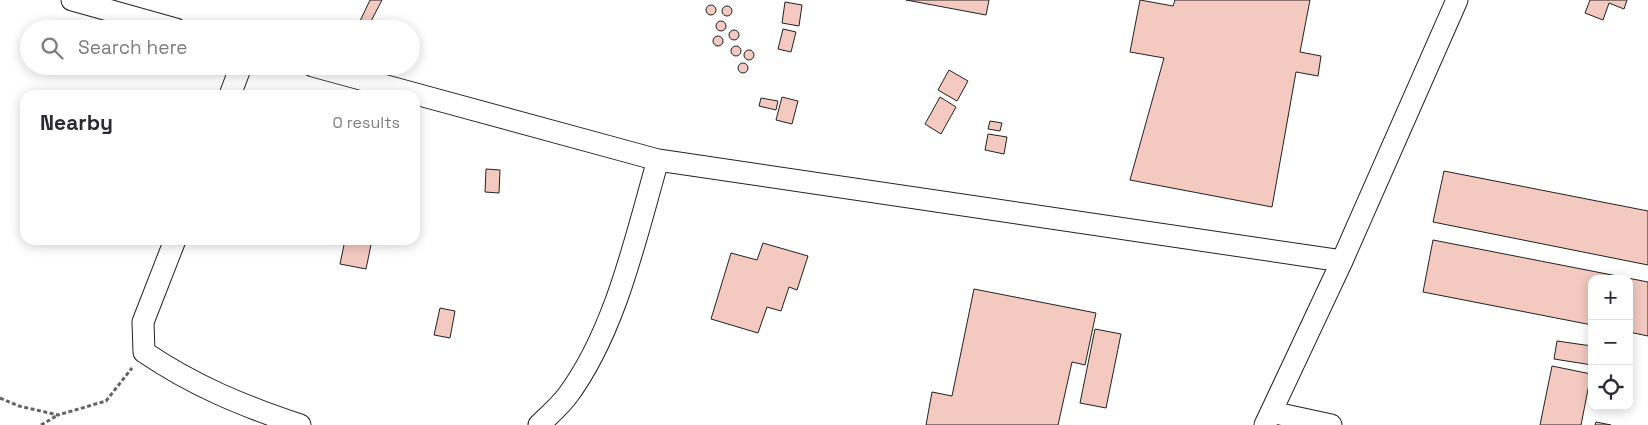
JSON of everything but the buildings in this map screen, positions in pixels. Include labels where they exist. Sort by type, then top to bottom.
[{"type":"street","points":[[72,0],[144,20]]},
{"type":"street","points":[[1331,425],[1268,419],[1342,261],[1457,0]]},
{"type":"street","points":[[232,90],[238,75]]},
{"type":"street","points":[[346,75],[401,90]]},
{"type":"street","points":[[420,95],[658,160],[1342,261]]},
{"type":"street","points":[[539,425],[568,395],[600,342],[631,252],[658,160]]},
{"type":"street","points":[[173,245],[143,322],[144,352],[172,371],[240,405],[300,425]]},
{"type":"path","points":[[41,425],[58,415],[106,401],[144,352]]},
{"type":"path","points":[[0,398],[19,406],[58,415]]}]
